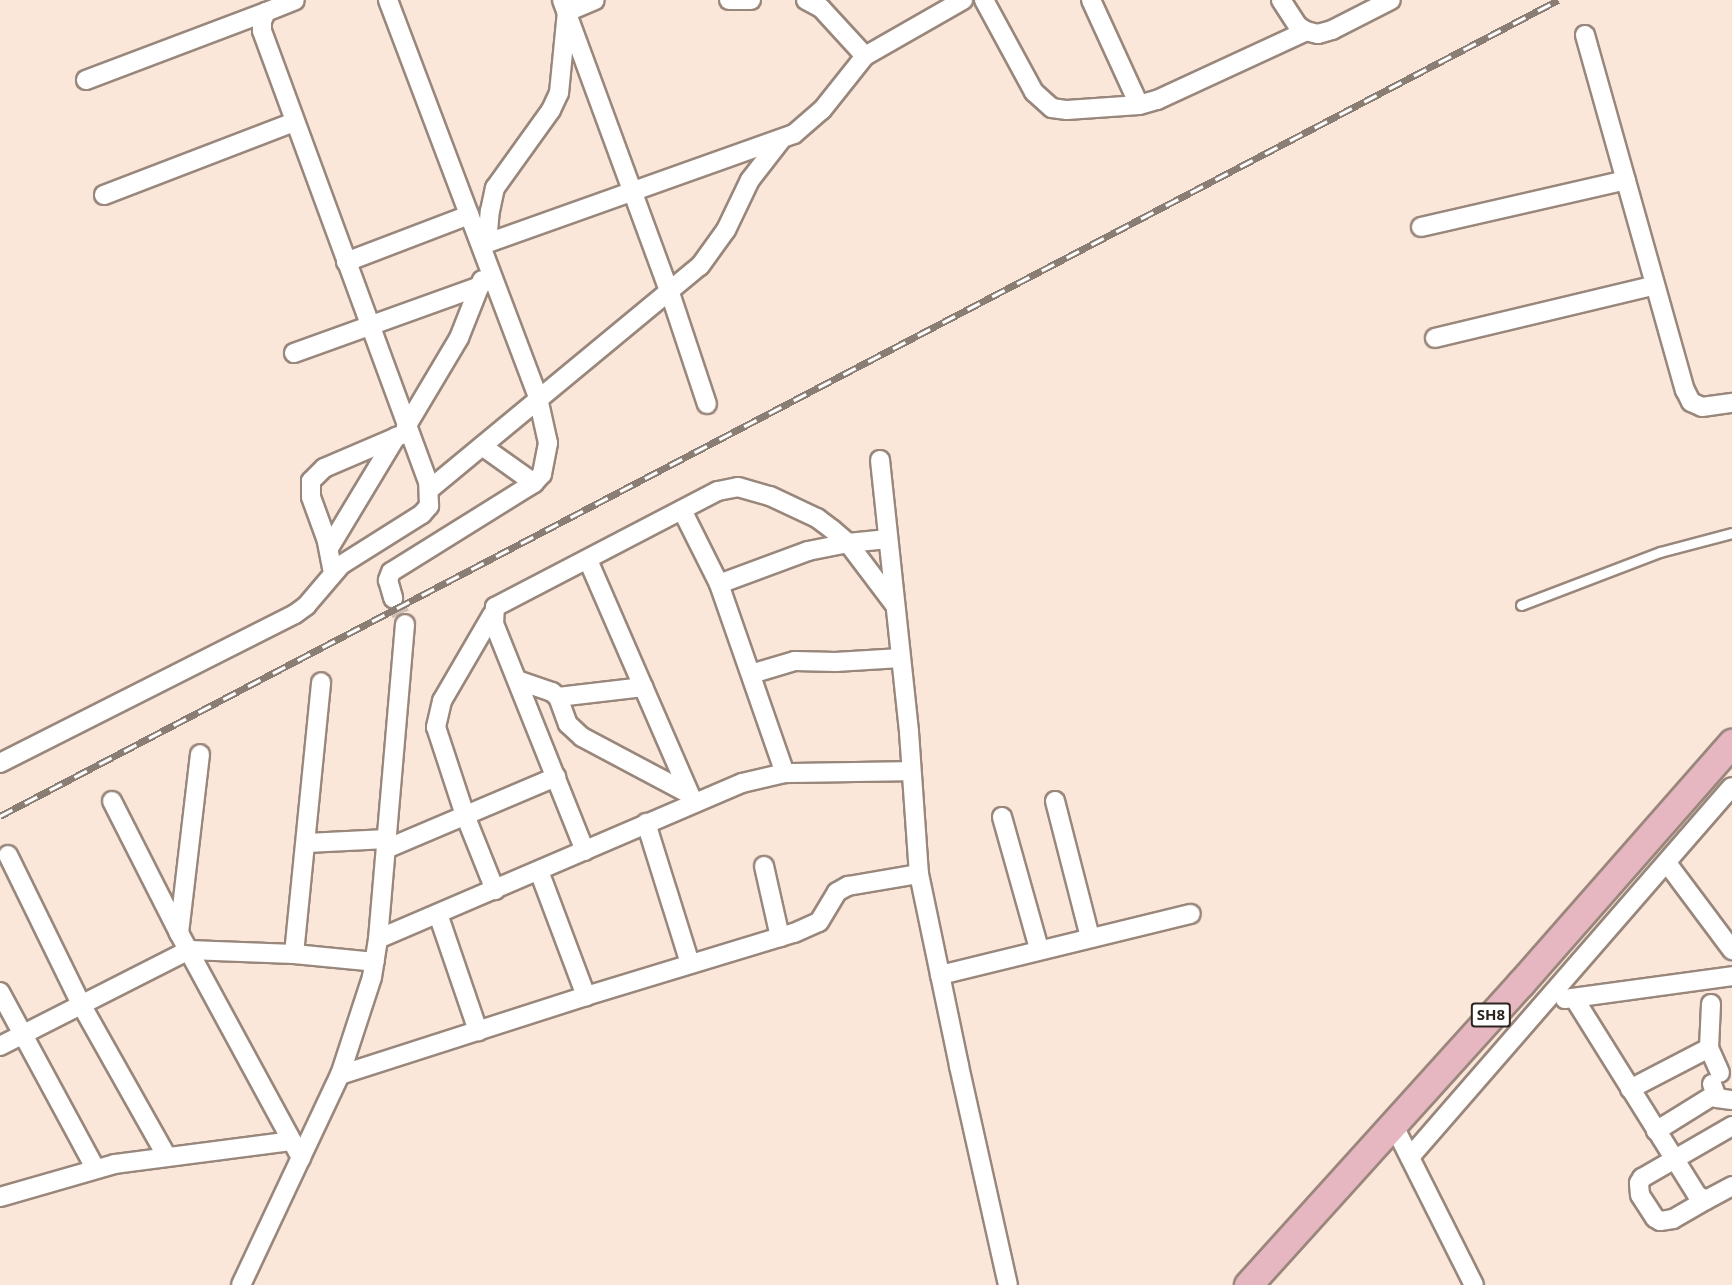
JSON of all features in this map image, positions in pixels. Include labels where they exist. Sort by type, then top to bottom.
[{"type":"main road","name":"SH8","points":[[1248,1285],[1732,743]]},
{"type":"street","points":[[86,80],[295,0]]},
{"type":"street","points":[[388,0],[469,215],[484,244],[488,263],[538,398],[548,443],[542,474],[534,483],[391,572],[388,580],[393,598]]},
{"type":"street","points":[[564,6],[595,0]]},
{"type":"street","points":[[729,0],[735,2],[751,0]]},
{"type":"street","points":[[806,0],[821,8],[865,56]]},
{"type":"street","points":[[484,244],[794,134],[822,110],[865,56],[963,0]]},
{"type":"street","points":[[984,0],[1042,102],[1052,108],[1067,110],[1139,105],[1157,100],[1305,31]]},
{"type":"street","points":[[1091,0],[1139,105]]},
{"type":"street","points":[[1281,0],[1294,22],[1305,31],[1318,34],[1332,30],[1391,0]]},
{"type":"street","points":[[484,244],[495,188],[551,110],[559,93],[564,6]]},
{"type":"street","points":[[564,6],[670,293],[707,404]]},
{"type":"street","points":[[0,763],[295,614],[315,597],[333,573],[350,558],[422,514],[429,506],[430,489],[403,432],[370,326],[262,31],[262,21],[266,12]]},
{"type":"street","points":[[1585,35],[1685,390],[1691,402],[1702,408],[1732,403]]},
{"type":"street","points":[[104,195],[294,122]]},
{"type":"street","points":[[430,489],[538,398],[670,293],[710,256],[726,230],[750,180],[781,140]]},
{"type":"street","points":[[1421,226],[1626,180]]},
{"type":"street","points":[[346,262],[469,215]]},
{"type":"street","points":[[329,548],[403,432],[459,338],[488,263]]},
{"type":"street","points":[[1436,338],[1655,285]]},
{"type":"street","points":[[294,353],[480,286]]},
{"type":"street","points":[[333,573],[329,548],[311,497],[311,481],[324,468],[403,432]]},
{"type":"street","points":[[482,446],[534,483]]},
{"type":"street","points":[[880,460],[920,874],[1008,1285]]},
{"type":"street","points":[[495,890],[438,741],[437,715],[442,701],[495,607],[503,600],[588,560],[718,490],[738,487],[753,489],[817,518],[848,543],[894,604]]},
{"type":"street","points":[[682,510],[719,584],[785,773]]},
{"type":"street","points":[[719,584],[808,551],[848,543],[888,539]]},
{"type":"street","points":[[588,560],[691,798]]},
{"type":"street","points":[[492,615],[585,851]]},
{"type":"street","points":[[241,1285],[340,1076],[375,962],[405,624]]},
{"type":"street","points":[[751,674],[795,661],[836,662],[900,658]]},
{"type":"street","points":[[517,680],[540,686],[558,697],[644,687]]},
{"type":"street","points":[[294,954],[307,843],[321,682]]},
{"type":"street","points":[[558,697],[568,724],[576,732],[691,798]]},
{"type":"street","points":[[179,933],[200,754]]},
{"type":"street","points":[[378,939],[585,851],[646,823],[691,798],[785,773],[910,771]]},
{"type":"street","points":[[307,843],[387,844],[556,777]]},
{"type":"street","points":[[1410,1157],[1732,787]]},
{"type":"street","points":[[112,801],[179,933],[301,1158]]},
{"type":"street","points":[[1054,801],[1090,937]]},
{"type":"street","points":[[1002,817],[1040,949]]},
{"type":"street","points":[[646,823],[690,963]]},
{"type":"street","points":[[8,855],[82,1006],[167,1157]]},
{"type":"street","points":[[1666,863],[1732,950]]},
{"type":"street","points":[[764,866],[780,937]]},
{"type":"street","points":[[538,871],[586,996]]},
{"type":"street","points":[[340,1076],[690,963],[780,937],[819,922],[837,892],[848,886],[920,874]]},
{"type":"street","points":[[438,914],[478,1031]]},
{"type":"street","points":[[940,975],[1191,914]]},
{"type":"street","points":[[0,1046],[23,1037],[189,950],[294,954],[375,962]]},
{"type":"street","points":[[1546,1002],[1732,975]]},
{"type":"street","points":[[0,992],[95,1168]]},
{"type":"street","points":[[1574,998],[1696,1195],[1706,1200]]},
{"type":"street","points":[[1711,1004],[1709,1048],[1726,1073],[1712,1085],[1714,1095],[1722,1101],[1732,1100]]},
{"type":"street","points":[[1630,1089],[1709,1048]]},
{"type":"street","points":[[1656,1131],[1714,1095]]},
{"type":"street","points":[[1732,1113],[1732,1121]]},
{"type":"street","points":[[1393,1124],[1474,1285]]},
{"type":"street","points":[[1732,1126],[1642,1178],[1639,1184],[1640,1195],[1655,1218],[1666,1221],[1732,1186]]},
{"type":"street","points":[[0,1197],[55,1184],[95,1168],[292,1142]]},
{"type":"lane","points":[[1521,605],[1660,552],[1732,533]]},
{"type":"tunnel","points":[[393,598],[405,624]]},
{"type":"railway","points":[[0,816],[1558,0]]}]
